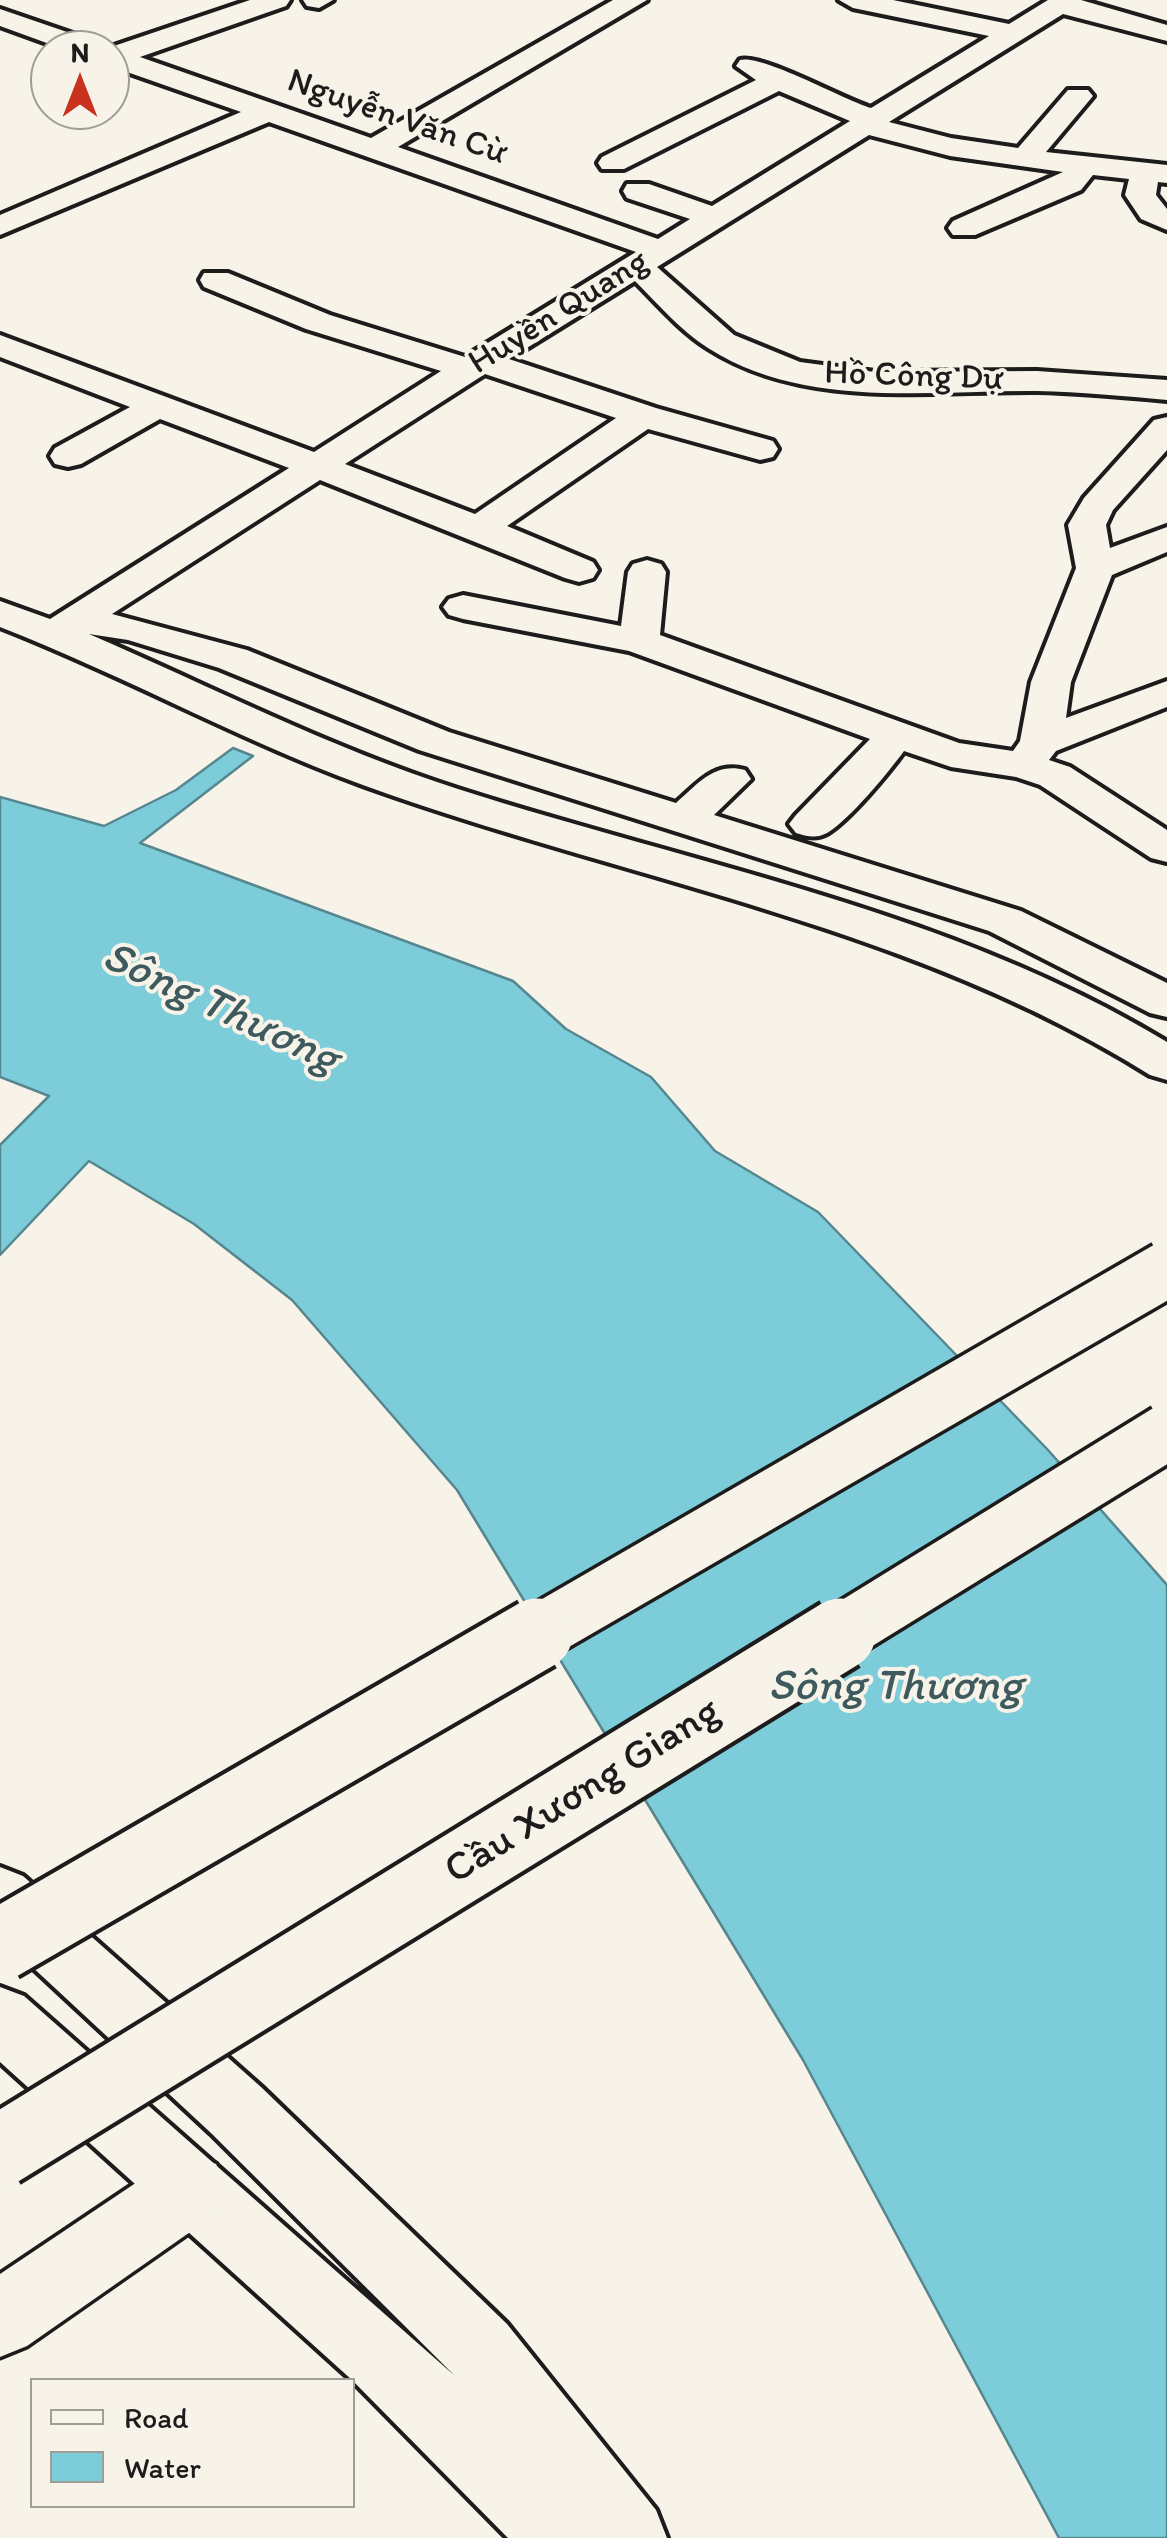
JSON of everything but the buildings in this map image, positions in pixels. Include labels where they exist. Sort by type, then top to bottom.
[{"type":"main road","points":[[0,1945],[1167,1269]]},
{"type":"main road","name":"Cầu Xương Giang","points":[[0,2151],[1167,1432]]},
{"type":"main road","points":[[0,2319],[190,2189]]},
{"type":"street","points":[[130,47],[276,0]]},
{"type":"street","points":[[374,149],[633,0]]},
{"type":"street","points":[[853,0],[1013,33]]},
{"type":"street","points":[[1062,3],[1167,33]]},
{"type":"street","name":"Huyền Quang","points":[[33,628],[314,466],[1062,3]]},
{"type":"street","name":"Nguyễn Văn Cừ","points":[[0,17],[36,30]]},
{"type":"street","points":[[0,46],[30,33]]},
{"type":"street","name":"Nguyễn Văn Cừ","points":[[130,64],[374,149],[648,258]]},
{"type":"street","points":[[746,64],[868,122],[950,147],[1086,166],[1162,165]]},
{"type":"street","points":[[614,163],[780,80]]},
{"type":"street","points":[[1027,160],[1036,142],[1078,96]]},
{"type":"street","points":[[0,226],[267,112]]},
{"type":"street","points":[[1162,165],[1140,184],[1140,203],[1167,222]]},
{"type":"street","points":[[964,228],[1070,183],[1086,166]]},
{"type":"street","points":[[638,192],[714,217]]},
{"type":"street","name":"Hồ Công Dự","points":[[648,258],[724,343],[770,363],[835,379],[1038,382],[1167,390]]},
{"type":"street","points":[[216,280],[318,322],[760,449]]},
{"type":"street","points":[[0,345],[579,570]]},
{"type":"street","points":[[68,456],[155,406]]},
{"type":"street","points":[[478,528],[642,416]]},
{"type":"street","points":[[1033,753],[1051,682],[1095,568],[1087,524],[1097,506],[1167,428]]},
{"type":"street","points":[[1095,568],[1167,538]]},
{"type":"street","points":[[638,641],[647,572]]},
{"type":"street","points":[[463,607],[638,641],[951,754],[1033,753],[1167,693]]},
{"type":"street","points":[[33,628],[283,739],[402,784],[938,950],[1039,989],[1167,1064]]},
{"type":"street","points":[[33,628],[133,629],[232,660],[434,740],[1004,921],[1167,1002]]},
{"type":"street","points":[[811,824],[870,767],[896,734]]},
{"type":"street","points":[[283,739],[434,740]]},
{"type":"street","points":[[1033,753],[1056,776],[1167,849]]},
{"type":"street","points":[[682,820],[730,779]]},
{"type":"street","points":[[0,1896],[236,2110],[481,2350],[628,2538]]},
{"type":"street","points":[[0,2018],[453,2425],[541,2517],[554,2538]]},
{"type":"water","name":"Sông Thương","points":[[233,748],[253,756],[140,843],[513,981],[566,1029],[651,1077],[715,1151],[818,1212],[1048,1450],[1167,1585],[1167,2538],[1059,2538],[803,2060],[457,1490],[292,1300],[194,1224],[89,1161],[0,1255],[0,1145],[49,1096],[0,1077],[0,797],[104,826],[176,790]]}]
